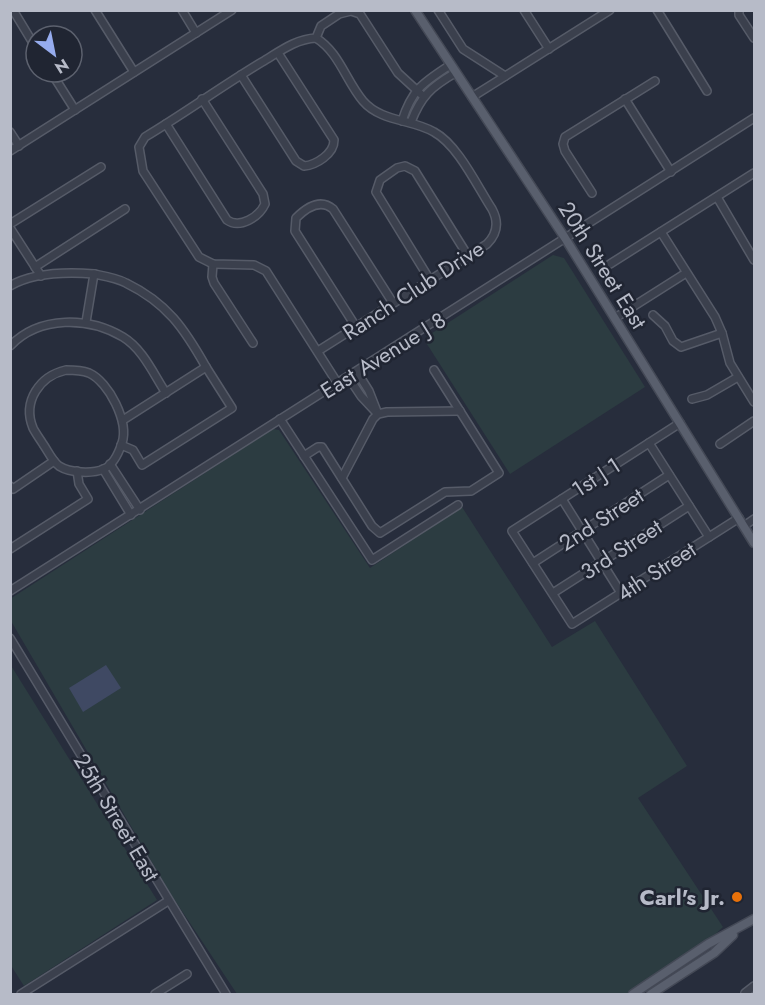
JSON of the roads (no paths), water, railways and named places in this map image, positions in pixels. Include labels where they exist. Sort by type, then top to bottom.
[{"type":"main road","name":"20th Street East","points":[[416,10],[565,238],[754,543]]},
{"type":"main road","points":[[633,994],[708,945],[754,919]]},
{"type":"main road","points":[[651,994],[714,953],[740,928]]},
{"type":"street","points":[[13,10],[24,28]]},
{"type":"street","points":[[95,10],[134,72]]},
{"type":"street","points":[[182,10],[196,33]]},
{"type":"street","points":[[10,151],[232,10]]},
{"type":"street","points":[[438,10],[463,49],[505,76]]},
{"type":"street","points":[[524,10],[549,49]]},
{"type":"street","points":[[472,97],[610,10]]},
{"type":"street","points":[[657,10],[707,91]]},
{"type":"street","points":[[316,38],[321,26],[339,14],[351,11],[360,14],[398,73],[423,96]]},
{"type":"street","points":[[738,11],[754,38]]},
{"type":"street","points":[[338,384],[264,269],[254,265],[213,264],[202,260],[194,252],[142,171],[139,147],[145,137],[202,99],[304,39],[316,38],[330,50],[364,102],[383,116],[411,123],[423,96],[453,69]]},
{"type":"street","points":[[241,75],[296,161],[304,166],[312,164],[331,152],[334,140],[278,53]]},
{"type":"street","points":[[402,121],[416,91],[422,84],[453,69]]},
{"type":"street","points":[[592,193],[565,151],[563,144],[565,137],[655,81]]},
{"type":"street","points":[[59,84],[75,110]]},
{"type":"street","points":[[166,124],[229,222],[242,224],[260,212],[265,204],[264,197],[202,99]]},
{"type":"street","points":[[625,99],[671,172]]},
{"type":"street","name":"East Avenue J 8","points":[[10,591],[279,419],[349,378],[754,118]]},
{"type":"street","name":"Ranch Club Drive","points":[[318,351],[468,256],[491,239],[496,228],[497,221],[492,210],[448,142],[434,131],[411,123]]},
{"type":"street","points":[[10,132],[19,146]]},
{"type":"street","points":[[430,280],[376,192],[380,180],[397,168],[405,166],[415,171],[468,256]]},
{"type":"street","points":[[41,276],[10,226],[101,167]]},
{"type":"street","points":[[610,264],[754,173]]},
{"type":"street","points":[[717,197],[753,251],[754,260]]},
{"type":"street","points":[[356,327],[295,231],[296,219],[308,209],[322,203],[333,209],[393,303]]},
{"type":"street","points":[[35,267],[125,209]]},
{"type":"street","points":[[661,232],[715,317],[730,363],[754,402]]},
{"type":"street","points":[[213,264],[214,283],[253,343]]},
{"type":"street","points":[[10,286],[41,276],[72,273],[94,274],[124,282],[170,312],[188,335],[232,408],[142,465],[133,450],[121,445]]},
{"type":"street","points":[[615,318],[686,273]]},
{"type":"street","points":[[86,322],[94,274]]},
{"type":"street","points":[[653,315],[681,347],[722,333]]},
{"type":"street","points":[[10,346],[41,326],[63,321],[86,322],[124,338],[141,353],[166,393]]},
{"type":"street","points":[[123,420],[206,366]]},
{"type":"street","points":[[80,370],[91,374],[101,382],[123,420],[124,433],[121,445],[107,467],[77,471],[60,467],[33,428],[30,413],[33,394],[44,380],[55,372],[80,370]]},
{"type":"street","points":[[304,456],[322,447],[372,526],[380,533],[445,492],[471,491],[498,473],[434,370]]},
{"type":"street","points":[[357,372],[369,391],[378,414]]},
{"type":"street","points":[[692,399],[707,395],[738,377]]},
{"type":"street","points":[[349,378],[361,396],[378,414]]},
{"type":"street","points":[[342,478],[373,419],[378,414],[460,411]]},
{"type":"street","points":[[279,419],[372,560],[458,505]]},
{"type":"street","points":[[720,444],[754,421]]},
{"type":"street","name":"1st J 1","points":[[533,563],[512,531],[680,423]]},
{"type":"street","points":[[649,443],[709,537]]},
{"type":"street","points":[[11,489],[54,461]]},
{"type":"street","points":[[107,467],[140,510]]},
{"type":"street","points":[[107,467],[131,515]]},
{"type":"street","points":[[10,549],[88,499],[79,484],[77,471]]},
{"type":"street","name":"2nd Street","points":[[533,563],[669,475]]},
{"type":"street","points":[[562,499],[621,593]]},
{"type":"street","name":"3rd Street","points":[[553,593],[689,506]]},
{"type":"street","name":"4th Street","points":[[553,593],[572,624],[709,537],[741,522],[754,519]]},
{"type":"street","points":[[533,563],[553,593]]},
{"type":"street","name":"25th Street East","points":[[10,638],[226,994]]},
{"type":"street","points":[[21,994],[32,992],[168,901]]},
{"type":"street","points":[[155,994],[187,974]]},
{"type":"street","points":[[745,993],[754,986]]},
{"type":"water","points":[[106,665],[121,688],[83,712],[69,688]]},
{"type":"place","name":"Carl's Jr.","points":[[737,897]]}]
